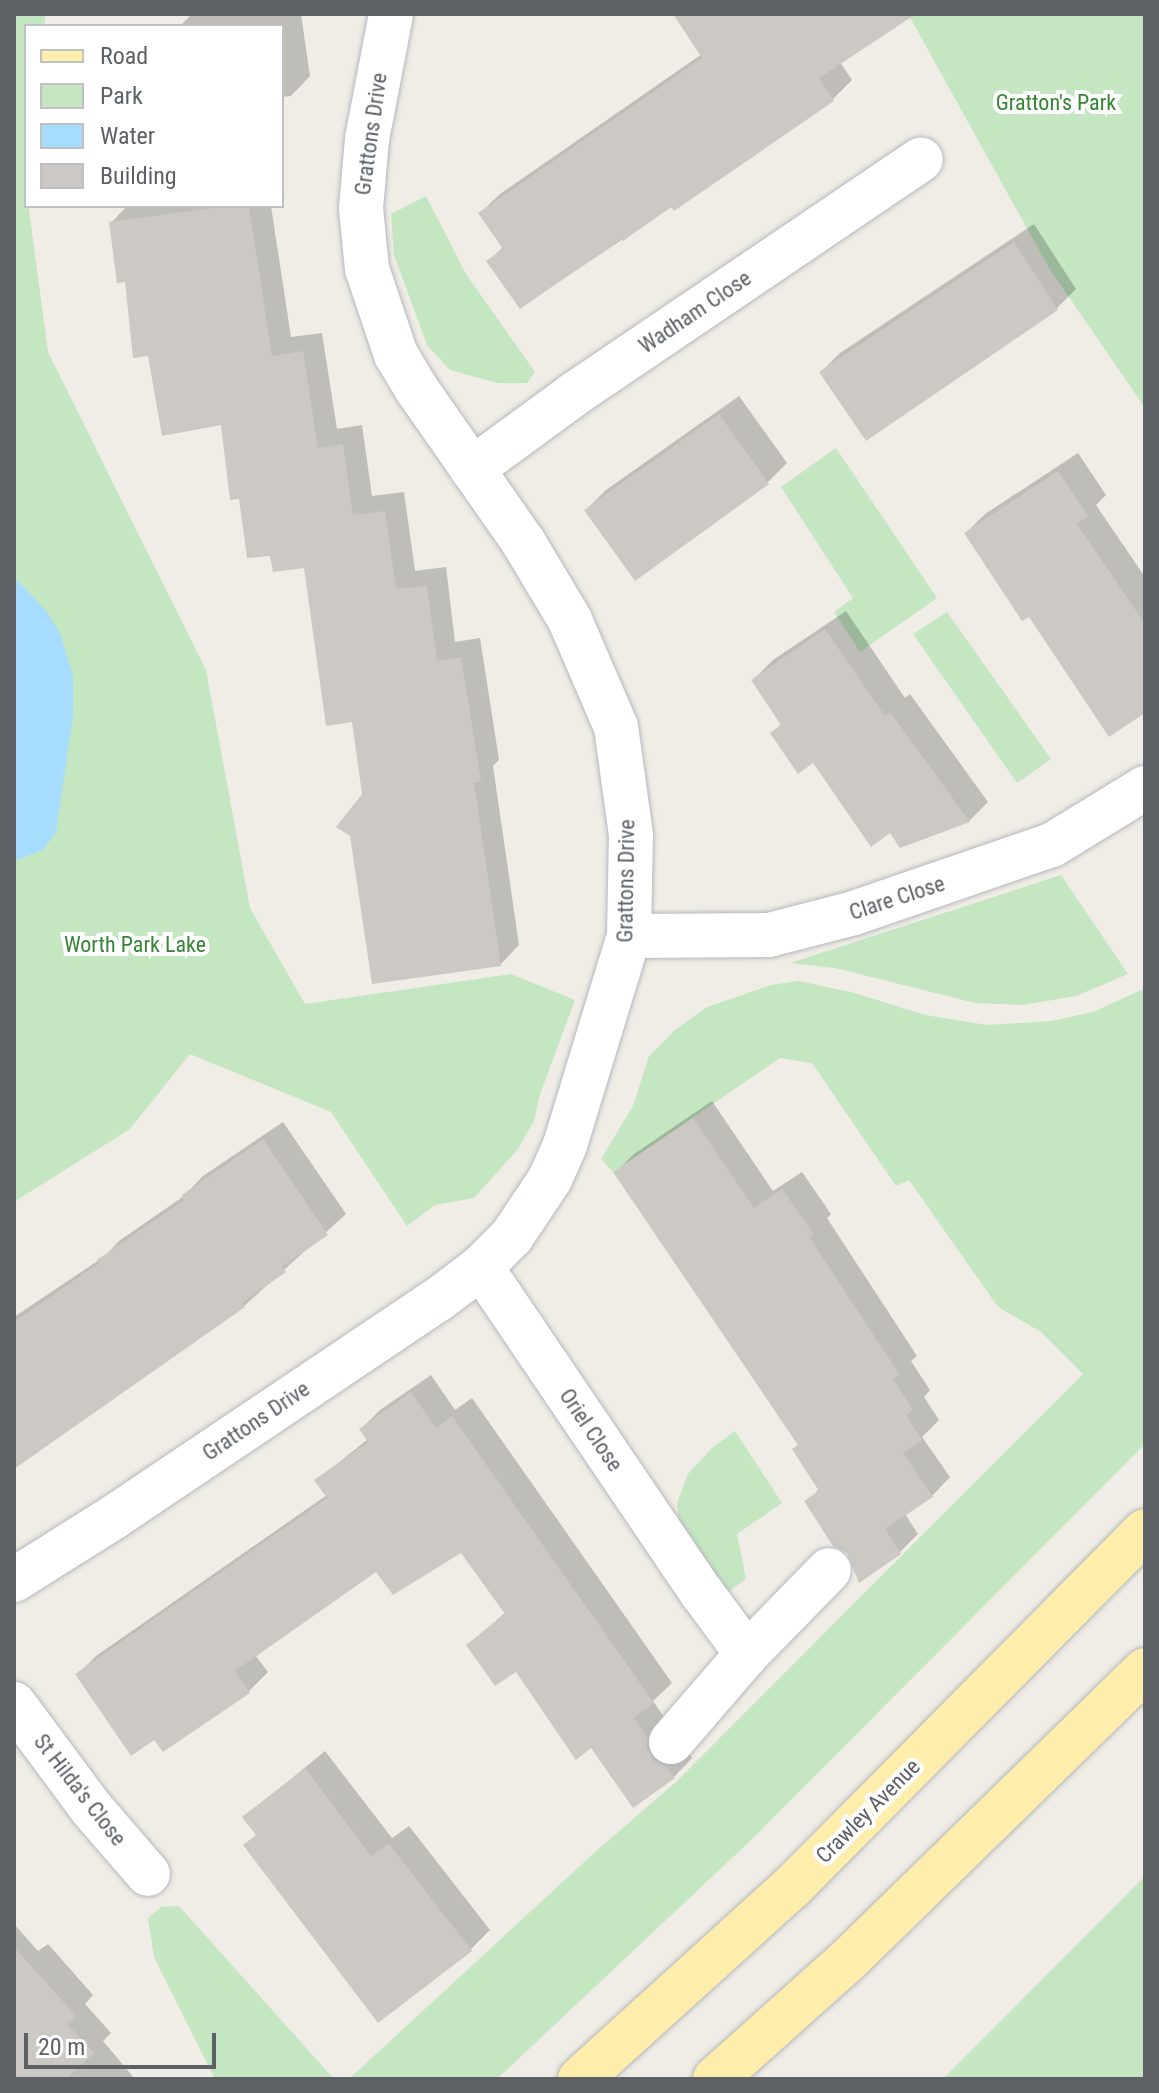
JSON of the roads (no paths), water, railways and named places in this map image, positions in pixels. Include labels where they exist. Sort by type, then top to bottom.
[{"type":"main road","name":"Crawley Avenue","points":[[580,2079],[792,1887],[1145,1531]]},
{"type":"main road","points":[[715,2079],[846,1962],[1145,1670]]},
{"type":"street","name":"Grattons Drive","points":[[14,1580],[114,1517],[481,1267],[512,1236],[550,1179],[599,1044],[629,936],[631,835],[616,727],[570,620],[524,543],[396,355],[367,269],[361,208],[367,139],[391,14]]},
{"type":"street","name":"Wadham Close","points":[[472,469],[573,395],[921,159]]},
{"type":"street","name":"Clare Close","points":[[629,936],[769,935],[854,913],[1052,845],[1101,818],[1145,788]]},
{"type":"street","name":"Oriel Close","points":[[481,1267],[702,1593],[747,1654]]},
{"type":"street","points":[[671,1742],[747,1654],[829,1570]]},
{"type":"street","name":"St Hilda's Close","points":[[14,1704],[91,1808],[148,1874]]},
{"type":"water","points":[[14,577],[46,611],[60,633],[73,676],[73,715],[56,832],[44,849],[18,860],[14,859]]},
{"type":"park label","name":"Gratton's Park","points":[[1056,103]]},
{"type":"park label","name":"Worth Park Lake","points":[[135,945]]}]
